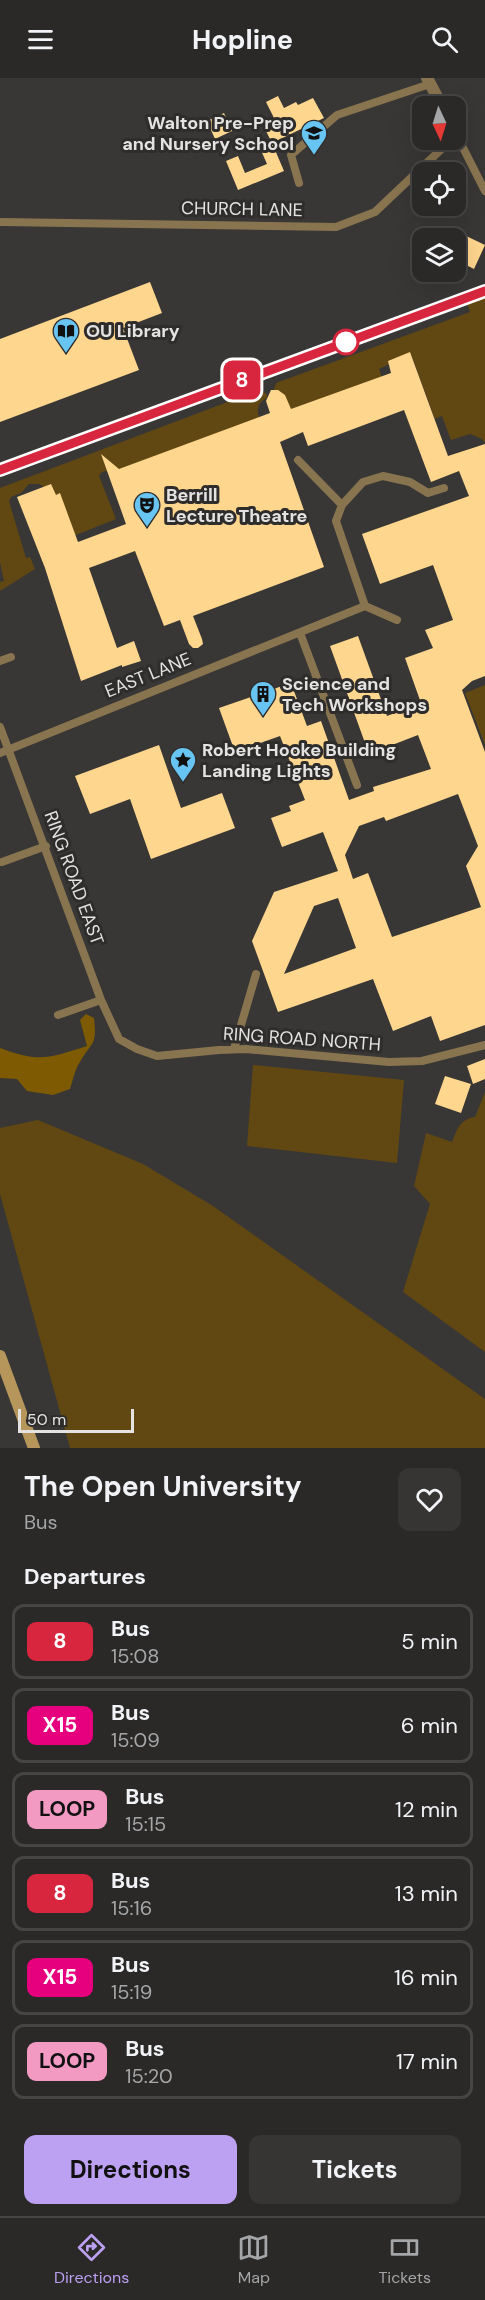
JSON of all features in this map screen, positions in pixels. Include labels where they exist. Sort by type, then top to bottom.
[{"type":"street","points":[[428,81],[436,96]]},
{"type":"street","points":[[0,1356],[34,1448]]},
{"type":"lane","points":[[298,183],[291,155],[337,115],[428,81]]},
{"type":"lane","name":"CHURCH LANE","points":[[0,222],[336,227],[375,212],[440,150]]},
{"type":"lane","points":[[464,150],[485,191]]},
{"type":"lane","points":[[0,470],[485,291]]},
{"type":"lane","points":[[297,460],[342,505]]},
{"type":"lane","points":[[397,620],[365,606],[336,521],[342,505],[363,482],[383,476],[410,482],[428,493],[444,488]]},
{"type":"lane","name":"EAST LANE","points":[[0,753],[365,606]]},
{"type":"lane","points":[[300,633],[357,785]]},
{"type":"lane","points":[[0,661],[11,657]]},
{"type":"lane","name":"RING ROAD EAST","points":[[0,727],[46,846],[101,1000],[119,1039]]},
{"type":"lane","points":[[2,862],[46,846]]},
{"type":"lane","points":[[234,1049],[256,974]]},
{"type":"lane","points":[[58,1015],[101,1000]]},
{"type":"lane","name":"RING ROAD NORTH","points":[[119,1039],[157,1056],[234,1049],[400,1061],[422,1061],[485,1045]]},
{"type":"shaded area","points":[[485,293],[485,443],[482,439],[470,434],[451,440],[442,416],[435,419],[411,354],[379,369],[385,386],[290,421],[273,393],[276,383],[470,312],[466,300]]},
{"type":"shaded area","points":[[259,390],[267,394],[267,398],[258,408],[260,421],[115,476],[107,471],[102,472],[99,476],[116,519],[71,537],[43,486],[29,484],[21,493],[11,497],[9,501],[26,558],[30,557],[35,569],[0,591],[0,582],[4,581],[0,562],[0,488]]},
{"type":"shaded area","points":[[485,685],[485,745],[465,693]]},
{"type":"shaded area","points":[[86,1014],[94,1018],[95,1034],[91,1046],[77,1068],[70,1089],[53,1095],[27,1091],[17,1079],[0,1078],[0,1048],[25,1056],[44,1057],[87,1046],[80,1020]]},
{"type":"shaded area","points":[[253,1065],[404,1080],[397,1163],[247,1146]]},
{"type":"shaded area","points":[[485,1092],[485,1352],[403,1292],[430,1204],[414,1186],[426,1133],[452,1142],[462,1123],[475,1117]]},
{"type":"shaded area","points":[[38,1120],[143,1164],[213,1206],[485,1399],[485,1448],[70,1448],[0,1194],[0,1128]]},
{"type":"building","points":[[278,96],[284,108],[313,98],[324,118],[272,143],[265,129],[277,124],[266,102]]},
{"type":"building","points":[[224,113],[232,131],[215,139],[207,121]]},
{"type":"building","points":[[272,143],[284,171],[238,190],[226,161],[238,156],[245,173],[267,164],[260,148]]},
{"type":"building","points":[[466,236],[485,245],[474,269],[466,265]]},
{"type":"building","name":"OU Library","points":[[150,282],[162,313],[123,328],[139,370],[0,422],[0,339]]},
{"type":"building","points":[[410,352],[448,456],[485,444],[485,676],[472,681],[462,690],[485,752],[485,1025],[440,1041],[431,1016],[393,1031],[373,979],[278,1012],[252,941],[274,892],[338,871],[323,832],[282,847],[271,818],[291,811],[289,806],[305,800],[280,736],[235,752],[219,708],[291,683],[307,726],[321,721],[349,800],[374,791],[373,787],[431,769],[418,735],[369,754],[330,646],[358,636],[387,716],[421,703],[405,658],[433,648],[425,630],[453,620],[433,565],[380,584],[362,534],[469,496],[459,471],[431,482],[404,410],[308,446],[303,432],[280,442],[324,567],[193,616],[203,644],[198,648],[193,648],[189,644],[180,620],[164,626],[135,551],[89,568],[117,648],[134,641],[141,661],[122,667],[122,665],[81,681],[45,568],[17,497],[51,484],[56,495],[60,493],[78,542],[126,524],[101,454],[119,469],[270,413],[266,401],[271,390],[278,390],[285,395],[291,409],[391,373],[388,361]],"holes":[[[458,794],[478,846],[466,866],[481,907],[392,937],[368,873],[353,879],[345,855],[359,826],[384,817],[386,821]],[[338,898],[356,948],[284,974],[314,906]]]},
{"type":"building","points":[[159,745],[181,808],[222,793],[235,828],[151,859],[130,799],[90,814],[75,776]]},
{"type":"building","points":[[485,1059],[485,1079],[473,1084],[467,1066]]},
{"type":"building","points":[[445,1076],[471,1084],[461,1113],[435,1104]]},
{"type":"bus line","name":"8","points":[[0,470],[485,291]]},
{"type":"place","name":"Walton Pre-Prep and Nursery School","points":[[314,156]]},
{"type":"place","name":"OU Library","points":[[66,354]]},
{"type":"place","name":"Berrill Lecture Theatre","points":[[147,528]]},
{"type":"place","name":"Science and Tech Workshops","points":[[263,717]]},
{"type":"place","name":"Robert Hooke Building Landing Lights","points":[[183,783]]}]
